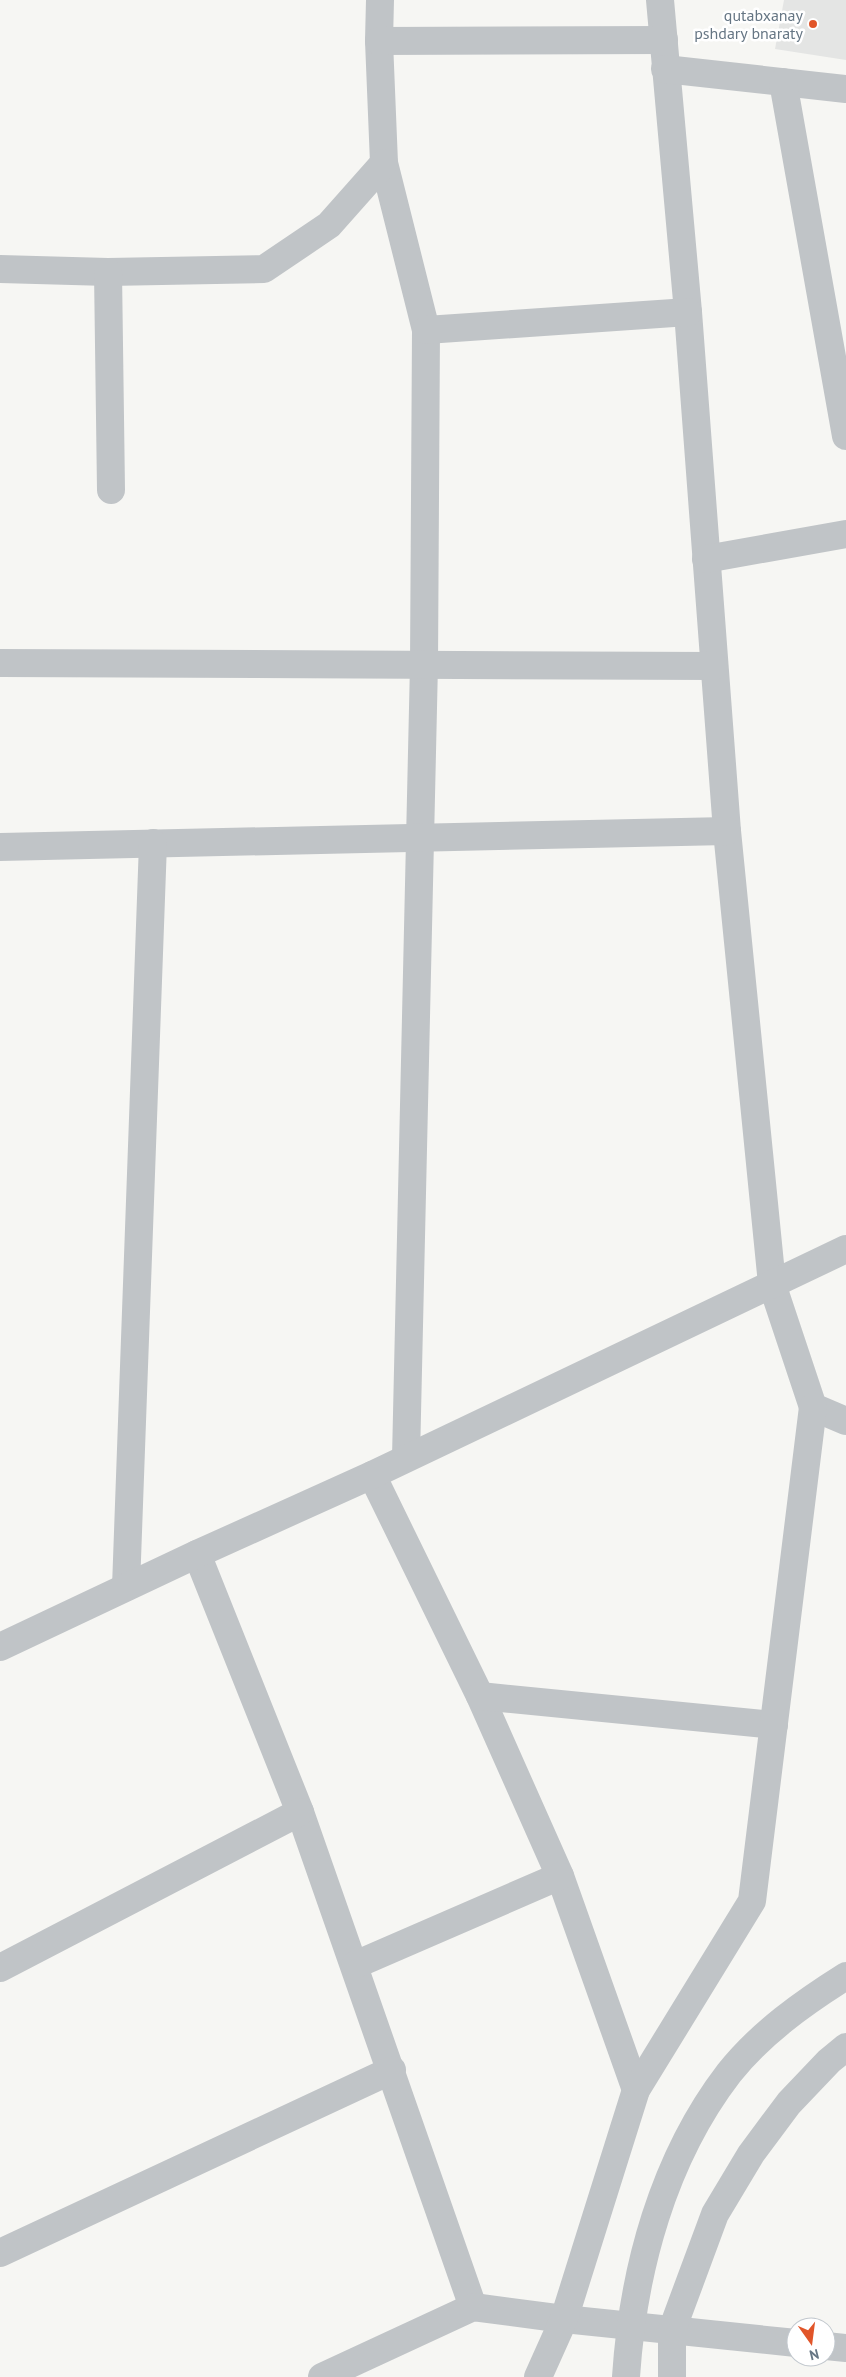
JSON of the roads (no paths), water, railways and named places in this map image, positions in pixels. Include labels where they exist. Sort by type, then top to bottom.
[{"type":"street","points":[[380,0],[378,41],[384,162],[426,330],[424,664],[406,1458]]},
{"type":"street","points":[[538,2377],[564,2319],[636,2090],[752,1901],[813,1407],[772,1284],[727,831],[688,312],[660,0]]},
{"type":"street","points":[[378,41],[664,40]]},
{"type":"street","points":[[665,69],[845,90]]},
{"type":"street","points":[[783,82],[836,317],[846,436]]},
{"type":"street","points":[[0,269],[108,272],[264,269],[329,225],[384,162]]},
{"type":"street","points":[[108,272],[111,490]]},
{"type":"street","points":[[426,330],[688,312]]},
{"type":"street","points":[[706,559],[846,534]]},
{"type":"street","points":[[0,663],[714,666]]},
{"type":"street","points":[[0,847],[727,831]]},
{"type":"street","points":[[126,1587],[152,843]]},
{"type":"street","points":[[0,1646],[372,1475],[846,1249]]},
{"type":"street","points":[[813,1407],[846,1421]]},
{"type":"street","points":[[372,1475],[480,1696],[560,1876],[636,2090]]},
{"type":"street","points":[[197,1554],[300,1812],[355,1964],[473,2307]]},
{"type":"street","points":[[480,1696],[774,1725]]},
{"type":"street","points":[[0,1968],[300,1812]]},
{"type":"street","points":[[355,1964],[560,1876]]},
{"type":"street","points":[[626,2377],[629,2326],[660,2200],[706,2106],[730,2071],[760,2040],[790,2013],[846,1976]]},
{"type":"street","points":[[672,2377],[672,2330],[714,2214],[747,2161],[790,2103],[829,2061],[846,2047]]},
{"type":"street","points":[[0,2253],[392,2070]]},
{"type":"street","points":[[322,2377],[473,2307],[564,2319],[786,2342]]},
{"type":"place","name":"qutabxanay pshdary bnaraty","points":[[813,24]]}]
